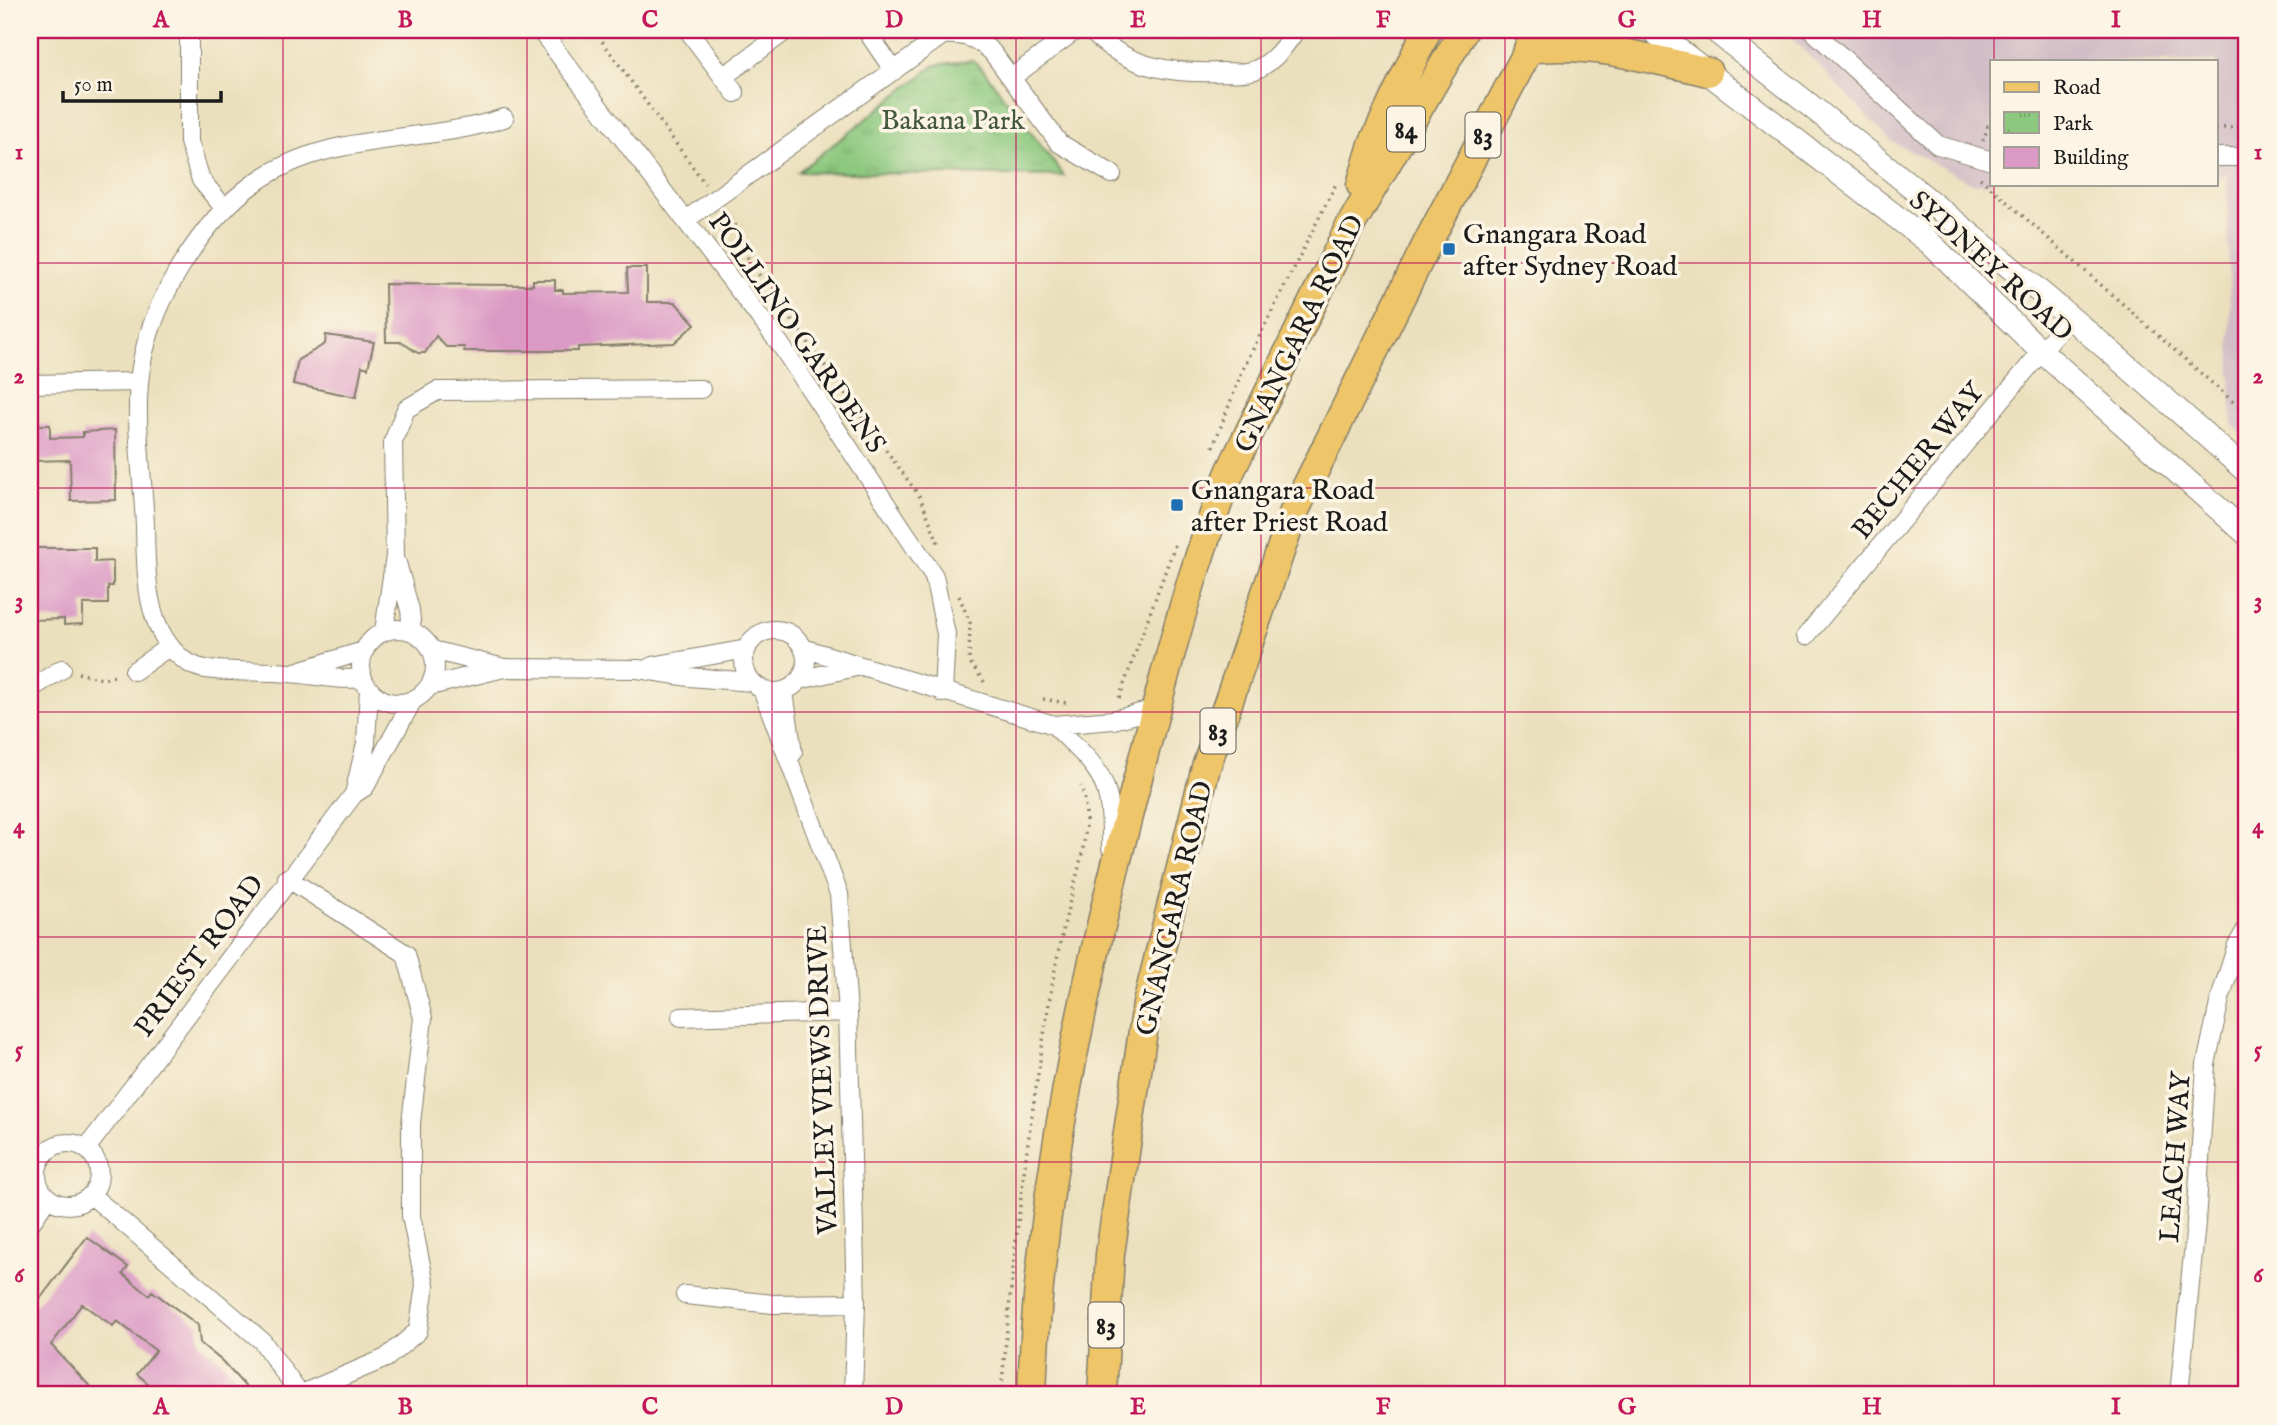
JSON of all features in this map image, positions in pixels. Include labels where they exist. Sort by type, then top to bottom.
[{"type":"main road","points":[[1349,228],[1373,144],[1427,30]]},
{"type":"main road","name":"GNANGARA ROAD","points":[[1032,1395],[1047,1230],[1065,1098],[1111,880],[1156,709],[1214,510],[1349,228],[1464,30]]},
{"type":"main road","points":[[1534,39],[1708,72]]},
{"type":"main road","name":"GNANGARA ROAD","points":[[1102,1395],[1111,1254],[1147,1004],[1206,767],[1293,513],[1534,39]]},
{"type":"street","points":[[189,30],[189,142],[201,180],[225,209]]},
{"type":"street","name":"POLLINO GARDENS","points":[[540,30],[780,344],[934,576],[946,634],[943,693]]},
{"type":"street","points":[[688,30],[735,93]]},
{"type":"street","points":[[723,77],[787,30]]},
{"type":"street","points":[[866,30],[894,71]]},
{"type":"street","points":[[1012,78],[1076,30]]},
{"type":"street","points":[[1090,30],[1108,48],[1131,59],[1186,74],[1252,71],[1269,63],[1296,30]]},
{"type":"street","name":"SYDNEY ROAD","points":[[1652,30],[1929,242],[2040,350],[2247,534]]},
{"type":"street","name":"SYDNEY ROAD","points":[[1714,30],[2149,384],[2247,472]]},
{"type":"street","points":[[1812,30],[1938,145],[1990,160]]},
{"type":"street","points":[[687,219],[943,35],[963,34],[986,46],[1059,144],[1112,174]]},
{"type":"street","points":[[504,118],[468,130],[358,141],[294,160],[256,182],[225,209],[192,247],[171,283],[153,324],[139,382],[147,581],[155,617],[179,657],[205,669],[292,673],[366,684],[391,702],[413,700],[430,686],[504,668]]},
{"type":"street","points":[[2218,157],[2247,157]]},
{"type":"street","name":"BECHER WAY","points":[[1806,636],[2069,318]]},
{"type":"street","points":[[30,384],[139,382]]},
{"type":"street","points":[[384,631],[395,556],[393,443],[406,409],[437,391],[701,389]]},
{"type":"street","points":[[395,556],[410,610],[412,631]]},
{"type":"street","points":[[366,684],[361,666],[363,651],[372,639],[384,631],[398,628],[412,631],[424,638],[432,650],[436,664],[430,686]]},
{"type":"street","points":[[757,685],[744,660],[747,649],[753,639],[774,630],[796,638],[803,648],[806,659],[799,680]]},
{"type":"street","points":[[134,671],[170,646]]},
{"type":"street","points":[[803,648],[1054,725],[1113,720],[1156,709]]},
{"type":"street","points":[[638,669],[747,649]]},
{"type":"street","points":[[432,650],[504,668],[638,669],[757,685],[784,692],[799,680],[860,666]]},
{"type":"street","points":[[292,673],[363,651]]},
{"type":"street","points":[[30,688],[62,669]]},
{"type":"street","name":"PRIEST ROAD","points":[[354,794],[366,743],[366,684]]},
{"type":"street","name":"VALLEY VIEWS DRIVE","points":[[757,685],[795,771],[839,894],[849,1012],[856,1303],[853,1395]]},
{"type":"street","name":"VALLEY VIEWS DRIVE","points":[[784,692],[795,771]]},
{"type":"street","name":"PRIEST ROAD","points":[[86,1149],[287,878],[354,794],[366,787],[413,700]]},
{"type":"street","points":[[1054,725],[1098,772],[1107,786],[1111,880]]},
{"type":"street","points":[[91,1195],[262,1341],[300,1395],[386,1359],[418,1331],[425,1285],[411,1216],[411,1123],[423,1018],[406,954],[287,878]]},
{"type":"street","name":"LEACH WAY","points":[[2179,1395],[2184,1367],[2206,1064],[2220,999],[2237,945],[2247,928]]},
{"type":"street","points":[[681,1017],[849,1012]]},
{"type":"street","points":[[64,1143],[86,1149],[94,1156],[99,1176],[91,1195],[82,1203],[70,1205],[58,1204],[48,1198],[37,1177],[36,1152],[64,1143]]},
{"type":"street","points":[[30,1224],[48,1198]]},
{"type":"street","points":[[685,1295],[773,1304],[856,1303]]},
{"type":"path","points":[[594,30],[738,230],[749,261],[920,497],[940,548]]},
{"type":"path","points":[[2218,128],[2247,127]]},
{"type":"path","points":[[1970,175],[1979,177],[2247,414]]},
{"type":"path","points":[[1209,457],[1243,369],[1340,176]]},
{"type":"path","points":[[1113,720],[1105,700],[1121,698],[1180,533]]},
{"type":"path","points":[[955,586],[970,623],[970,661],[983,682],[995,686]]},
{"type":"path","points":[[62,669],[102,679],[134,671]]},
{"type":"path","points":[[1032,696],[1075,704]]},
{"type":"path","points":[[1001,1395],[1035,1089],[1064,926],[1084,845],[1087,803],[1080,783],[1098,772]]},
{"type":"shaded area","points":[[1784,30],[2247,30],[2247,439],[2232,425],[2227,175],[2218,175],[2218,60],[1990,60],[1990,183],[1974,184],[1891,141]]},
{"type":"green space","name":"Bakana Park","points":[[973,60],[1064,176],[798,172],[935,65]]},
{"type":"building","points":[[627,268],[647,268],[647,302],[675,302],[695,324],[674,343],[578,347],[578,351],[464,351],[464,347],[446,347],[436,336],[425,353],[418,353],[401,342],[386,342],[385,284],[533,285],[533,280],[555,280],[555,290],[563,290],[563,293],[628,292]]},
{"type":"building","points":[[326,335],[374,342],[368,368],[362,366],[356,397],[293,384],[298,360],[325,344]]},
{"type":"building","points":[[30,425],[50,425],[50,438],[83,437],[83,432],[115,430],[116,500],[71,501],[70,460],[30,461]]},
{"type":"building","points":[[30,548],[95,548],[95,562],[113,561],[113,586],[108,586],[108,604],[83,604],[83,624],[64,625],[64,619],[30,620]]},
{"type":"building","points":[[87,1237],[128,1267],[123,1274],[149,1295],[152,1291],[198,1325],[200,1343],[222,1361],[253,1395],[162,1395],[137,1374],[156,1351],[117,1321],[113,1326],[82,1304],[51,1345],[98,1395],[30,1395],[30,1312]]},
{"type":"place","name":"Gnangara Road after Sydney Road","points":[[1449,249]]},
{"type":"place","name":"Gnangara Road after Priest Road","points":[[1177,505]]}]
